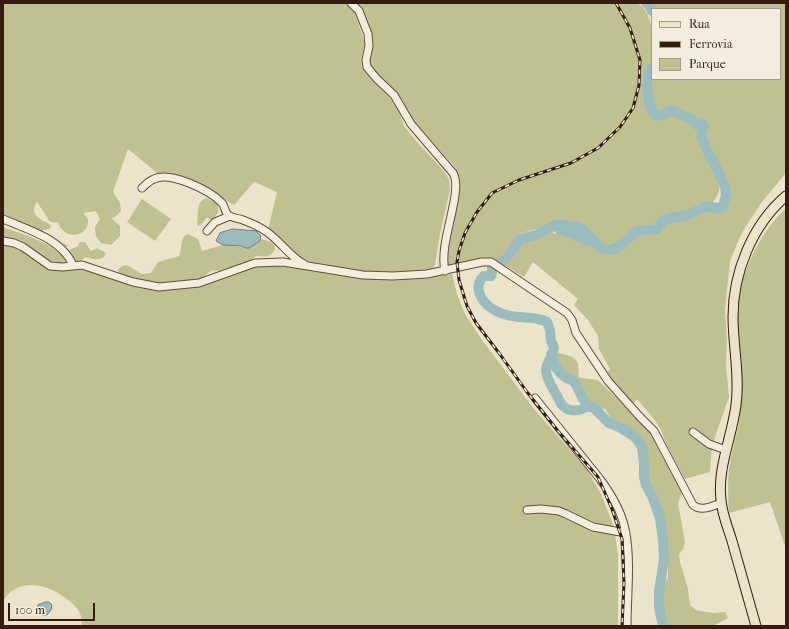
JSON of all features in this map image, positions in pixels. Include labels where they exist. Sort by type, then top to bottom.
[{"type":"main road","points":[[756,626],[721,503],[721,482],[736,404],[737,382],[733,317],[735,289],[745,256],[754,237],[772,210],[786,196]]},
{"type":"street","points":[[351,3],[359,11],[368,34],[369,46],[366,60],[367,67],[377,79],[394,94],[411,124],[433,151],[453,172],[456,178],[456,188],[444,249],[443,264],[445,271]]},
{"type":"street","points":[[142,188],[154,178],[169,177],[206,191],[223,204],[225,211],[230,216],[243,220],[267,232],[299,262],[308,266]]},
{"type":"street","points":[[207,231],[215,222],[230,216]]},
{"type":"street","points":[[3,220],[46,238],[62,250],[74,265]]},
{"type":"street","points":[[3,241],[23,246],[50,266],[63,267],[82,265],[133,282],[159,287],[199,283],[255,263],[283,262],[376,276],[410,276],[445,271],[482,262],[491,262],[570,316],[576,333],[608,381],[640,417],[654,430],[693,505],[696,508],[705,509],[721,503]]},
{"type":"street","points":[[534,398],[588,463],[610,493],[618,509],[626,533],[628,563],[627,626]]},
{"type":"street","points":[[693,432],[709,444],[726,450]]},
{"type":"street","points":[[527,510],[541,509],[559,511],[593,528],[626,533]]},
{"type":"green space","points":[[3,3],[348,3],[355,13],[365,44],[361,59],[362,68],[389,96],[399,111],[404,126],[443,170],[449,179],[450,190],[435,265],[433,268],[424,271],[374,274],[304,262],[268,230],[277,192],[254,182],[234,205],[188,178],[168,173],[157,173],[128,149],[113,192],[120,203],[121,211],[115,217],[111,218],[120,226],[120,236],[111,245],[101,243],[96,236],[95,227],[100,219],[96,211],[83,213],[88,219],[87,226],[85,230],[75,235],[65,232],[58,222],[55,223],[50,221],[37,202],[34,210],[35,213],[40,219],[51,225],[50,229],[43,230],[41,233],[3,217]]},
{"type":"green space","points":[[356,3],[637,3],[647,14],[651,26],[651,66],[647,68],[642,79],[643,92],[648,111],[652,116],[658,118],[673,114],[698,128],[701,143],[720,181],[719,191],[716,198],[708,205],[697,208],[688,213],[667,217],[654,224],[640,228],[629,234],[612,247],[602,246],[598,239],[582,225],[561,222],[550,223],[543,227],[519,234],[513,241],[504,257],[497,262],[483,259],[465,262],[446,268],[445,259],[459,178],[455,167],[413,120],[410,120],[371,69],[367,25],[361,9]]},
{"type":"green space","points":[[649,3],[786,3],[786,173],[762,202],[746,226],[730,261],[725,310],[727,340],[726,365],[729,397],[712,448],[710,472],[685,479],[654,419],[637,399],[631,406],[605,374],[610,369],[599,349],[598,336],[588,320],[574,305],[578,299],[533,262],[524,277],[504,265],[520,243],[538,238],[548,233],[564,234],[580,242],[593,245],[604,251],[616,252],[637,234],[658,231],[670,221],[686,220],[705,211],[725,209],[729,194],[728,188],[724,175],[705,139],[706,125],[674,109],[669,109],[660,113],[655,112],[651,98],[651,80],[781,80],[781,8],[653,8]]},
{"type":"green space","points":[[207,198],[218,205],[218,213],[212,221],[206,218],[203,223],[198,226],[199,205]]},
{"type":"green space","points":[[142,199],[171,219],[155,241],[127,222]]},
{"type":"green space","points":[[786,208],[786,549],[770,502],[729,513],[728,485],[732,452],[742,399],[742,368],[738,318],[740,296],[747,268],[759,242],[776,218]]},
{"type":"green space","points":[[3,227],[48,245],[64,256],[70,264],[54,264],[47,261],[31,248],[22,243],[3,239]]},
{"type":"green space","points":[[44,234],[56,238],[68,246],[65,247],[69,250],[78,246],[80,242],[85,242],[91,251],[97,248],[106,253],[105,256],[98,259],[85,257],[80,262],[74,263]]},
{"type":"green space","points":[[188,234],[198,239],[202,251],[223,245],[249,248],[261,239],[272,243],[275,250],[268,256],[256,256],[249,262],[235,268],[212,271],[201,280],[188,283],[154,285],[119,275],[118,270],[122,266],[127,265],[142,274],[151,273],[158,262],[179,256],[182,240]]},
{"type":"green space","points":[[3,246],[19,248],[46,267],[53,270],[80,268],[155,290],[256,266],[277,265],[361,277],[386,279],[409,279],[452,274],[457,294],[465,314],[482,340],[534,409],[586,468],[601,494],[614,527],[618,555],[618,626],[82,626],[81,615],[75,606],[60,594],[43,587],[25,585],[9,593],[3,601]]},
{"type":"green space","points":[[559,353],[574,358],[578,363],[579,377],[599,381],[654,434],[683,491],[678,503],[685,542],[683,549],[679,554],[688,589],[690,605],[696,610],[700,611],[714,613],[725,612],[728,618],[713,626],[666,626],[661,607],[661,591],[668,578],[668,540],[648,479],[648,466],[644,446],[637,437],[613,421],[605,409],[596,408],[588,404],[577,383],[563,374],[554,362],[554,356]]},
{"type":"water","points":[[233,229],[256,231],[261,236],[260,241],[249,248],[246,248],[241,246],[223,245],[216,241],[220,233]]},
{"type":"water","points":[[49,602],[52,605],[51,610],[47,615],[41,615],[37,611],[38,605]]},
{"type":"waterway","points":[[646,3],[651,9]]},
{"type":"waterway","points":[[651,69],[649,71],[647,90],[648,98],[654,114],[660,116],[669,111],[674,111],[692,120],[697,125],[701,124],[704,126],[701,136],[725,186],[726,195],[723,207],[716,208],[709,206],[685,216],[669,218],[663,221],[657,229],[637,231],[617,248],[609,250],[598,247],[595,241],[579,227],[556,225],[536,235],[520,239],[506,259],[492,268],[491,276],[484,276],[481,279],[479,288],[480,295],[484,302],[497,312],[519,317],[536,318],[547,322],[554,348],[546,371],[550,383],[565,408],[571,410],[579,410],[588,406],[594,408],[609,423],[621,428],[635,437],[642,447],[644,477],[660,518],[663,540],[664,559],[659,592],[659,607],[663,626]]},
{"type":"waterway","points":[[560,230],[585,240],[595,242]]},
{"type":"waterway","points":[[551,354],[554,364],[558,370],[562,375],[574,382],[588,406]]},
{"type":"railway","points":[[616,3],[630,28],[640,60],[639,85],[633,108],[620,127],[598,148],[571,163],[519,180],[492,193],[477,212],[465,233],[457,262],[459,280],[467,306],[476,323],[527,392],[558,431],[598,477],[612,509],[622,539],[624,583],[622,626]]}]
